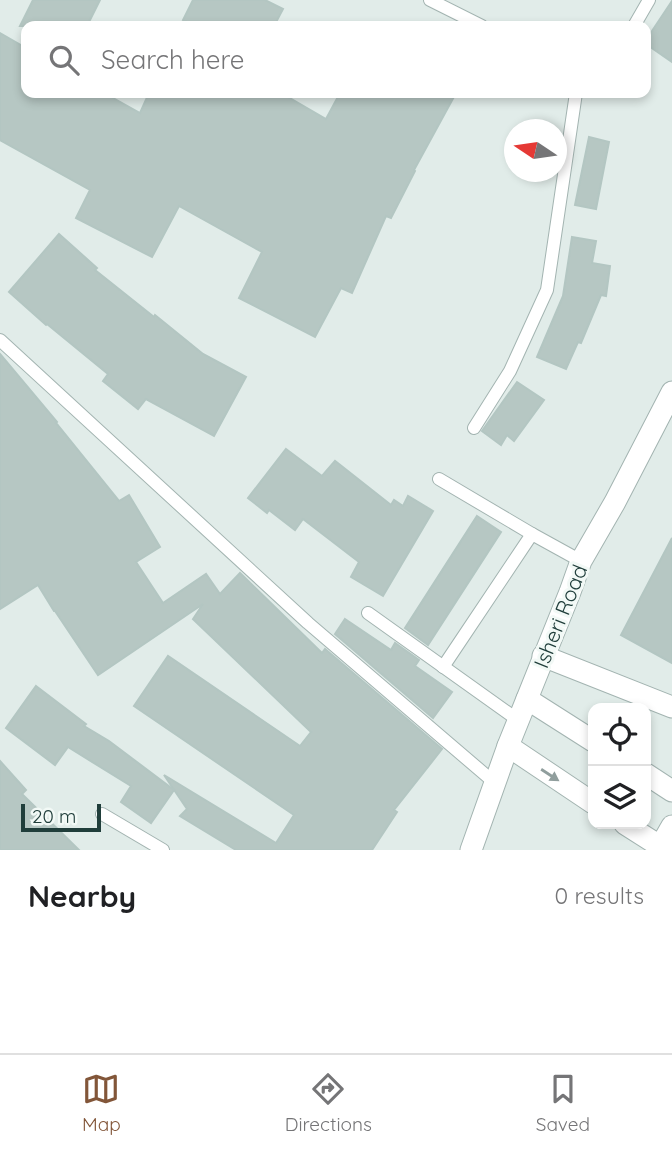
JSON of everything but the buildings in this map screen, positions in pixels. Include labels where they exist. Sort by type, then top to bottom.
[{"type":"street","name":"Isheri Road","points":[[471,850],[508,746],[581,561],[672,392]]},
{"type":"street","points":[[543,656],[672,708]]},
{"type":"street","points":[[527,699],[588,738]]},
{"type":"street","points":[[508,746],[588,800]]},
{"type":"street","points":[[651,777],[672,791]]},
{"type":"street","points":[[633,829],[663,848],[672,826]]},
{"type":"lane","points":[[430,0],[472,21]]},
{"type":"lane","points":[[637,21],[649,0]]},
{"type":"lane","points":[[474,428],[510,371],[547,290],[575,98]]},
{"type":"lane","points":[[0,340],[308,623],[495,783]]},
{"type":"lane","points":[[439,479],[581,561]]},
{"type":"lane","points":[[443,667],[531,534]]},
{"type":"lane","points":[[368,613],[518,720]]},
{"type":"lane","points":[[102,814],[163,850]]}]
